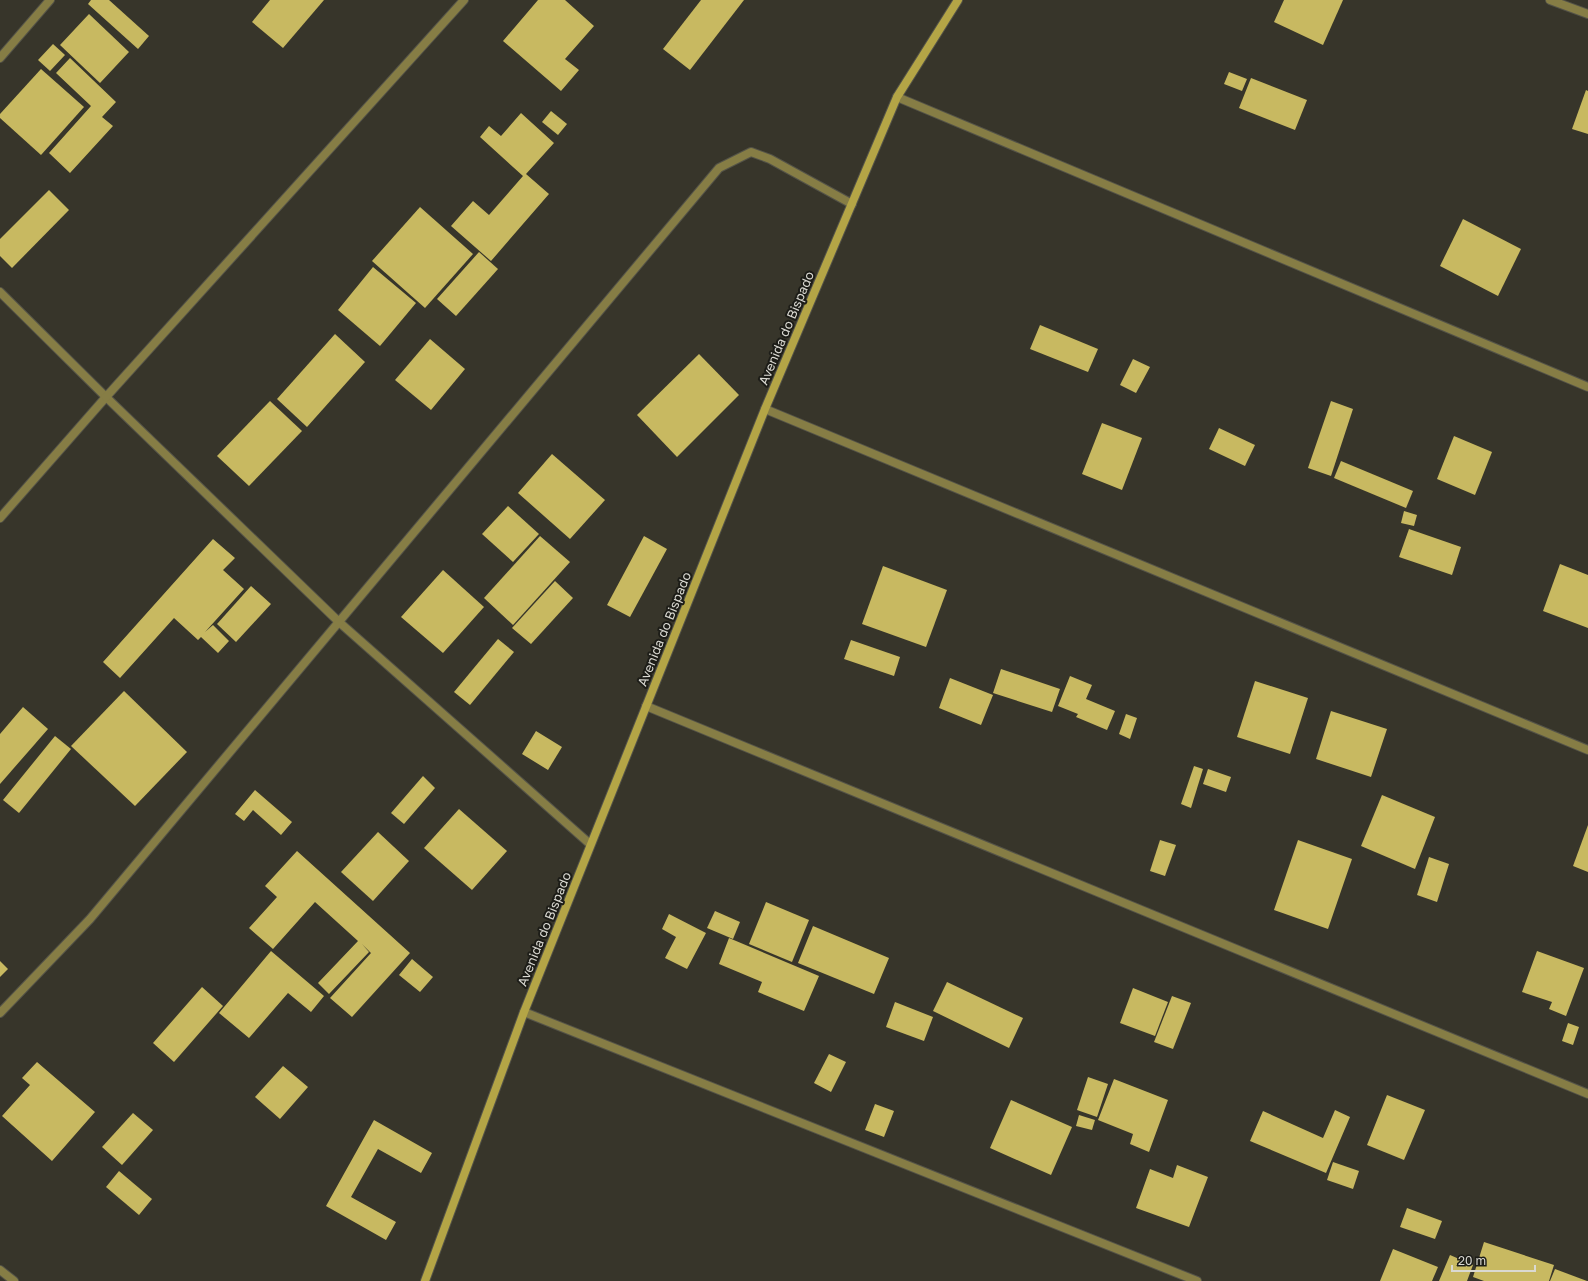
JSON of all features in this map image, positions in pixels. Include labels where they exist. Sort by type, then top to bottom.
[{"type":"main road","name":"Avenida do Bispado","points":[[425,1281],[524,1012],[765,409],[897,97],[958,0]]},
{"type":"street","points":[[0,58],[50,0]]},
{"type":"street","points":[[0,518],[106,397],[464,0]]},
{"type":"street","points":[[1550,0],[1588,14]]},
{"type":"street","points":[[897,97],[1588,387]]},
{"type":"street","points":[[0,1013],[90,919],[719,168],[751,152],[770,159],[852,204]]},
{"type":"street","points":[[0,292],[106,397],[339,622],[590,844]]},
{"type":"street","points":[[765,409],[1588,750]]},
{"type":"street","points":[[646,706],[1588,1094]]},
{"type":"street","points":[[524,1012],[1198,1281]]},
{"type":"street","points":[[0,1270],[14,1281]]},
{"type":"building","points":[[91,0],[109,0],[149,36],[138,49],[88,4]]},
{"type":"building","points":[[270,0],[324,0],[283,48],[252,22]]},
{"type":"building","points":[[538,0],[565,0],[594,26],[565,59],[579,70],[561,91],[503,41]]},
{"type":"building","points":[[701,0],[744,0],[690,70],[663,49]]},
{"type":"building","points":[[1284,0],[1343,0],[1323,45],[1274,22]]},
{"type":"building","points":[[89,14],[129,52],[100,83],[60,45]]},
{"type":"building","points":[[53,44],[65,55],[50,71],[38,60]]},
{"type":"building","points":[[70,58],[116,102],[102,117],[113,126],[70,173],[49,153],[91,106],[56,73]]},
{"type":"building","points":[[41,69],[84,107],[41,155],[0,118],[0,114]]},
{"type":"building","points":[[1229,72],[1247,79],[1242,91],[1224,84]]},
{"type":"building","points":[[1251,78],[1307,100],[1295,130],[1239,108]]},
{"type":"building","points":[[1586,90],[1588,91],[1588,134],[1572,129]]},
{"type":"building","points":[[551,111],[567,124],[558,135],[542,122]]},
{"type":"building","points":[[521,113],[554,143],[526,174],[549,194],[491,261],[451,226],[473,201],[489,215],[523,176],[480,137],[489,126],[501,136]]},
{"type":"building","points":[[49,190],[69,210],[12,268],[0,256],[0,239]]},
{"type":"building","points":[[420,207],[473,254],[425,308],[372,261]]},
{"type":"building","points":[[1463,219],[1521,249],[1498,296],[1440,266]]},
{"type":"building","points":[[479,252],[498,269],[456,316],[437,299]]},
{"type":"building","points":[[373,267],[416,303],[380,346],[338,310]]},
{"type":"building","points":[[1040,325],[1098,349],[1088,372],[1030,349]]},
{"type":"building","points":[[335,334],[365,362],[307,427],[277,399]]},
{"type":"building","points":[[430,339],[465,369],[431,410],[395,380]]},
{"type":"building","points":[[699,354],[739,395],[677,457],[637,415]]},
{"type":"building","points":[[1133,359],[1150,367],[1136,393],[1120,385]]},
{"type":"building","points":[[270,401],[302,431],[249,486],[217,456]]},
{"type":"building","points":[[1331,401],[1353,409],[1331,476],[1308,468]]},
{"type":"building","points":[[1102,423],[1142,438],[1122,490],[1082,474]]},
{"type":"building","points":[[1219,428],[1255,445],[1245,466],[1209,449]]},
{"type":"building","points":[[1454,436],[1492,452],[1475,495],[1437,479]]},
{"type":"building","points":[[552,454],[605,500],[570,539],[518,493]]},
{"type":"building","points":[[1341,461],[1413,491],[1406,508],[1334,478]]},
{"type":"building","points":[[508,506],[539,534],[513,562],[482,534]]},
{"type":"building","points":[[1404,511],[1417,515],[1414,526],[1401,523]]},
{"type":"building","points":[[1409,529],[1461,547],[1452,575],[1399,557]]},
{"type":"building","points":[[540,536],[570,562],[513,625],[484,598]]},
{"type":"building","points":[[644,536],[667,549],[630,617],[607,605]]},
{"type":"building","points":[[213,539],[235,558],[223,570],[244,589],[205,632],[213,625],[229,641],[218,653],[201,637],[198,640],[174,618],[120,678],[103,662]]},
{"type":"building","points":[[1560,564],[1588,575],[1588,628],[1543,611]]},
{"type":"building","points":[[883,566],[947,590],[926,647],[862,624]]},
{"type":"building","points":[[443,570],[484,607],[443,653],[401,617]]},
{"type":"building","points":[[555,581],[573,598],[531,644],[512,628]]},
{"type":"building","points":[[251,586],[271,604],[236,642],[217,624]]},
{"type":"building","points":[[498,639],[514,652],[470,705],[454,692]]},
{"type":"building","points":[[851,640],[900,657],[894,676],[844,659]]},
{"type":"building","points":[[1001,669],[1060,689],[1052,712],[993,693]]},
{"type":"building","points":[[1070,676],[1092,685],[1086,699],[1115,711],[1107,730],[1076,717],[1078,714],[1058,706]]},
{"type":"building","points":[[950,678],[993,695],[981,725],[939,708]]},
{"type":"building","points":[[1255,681],[1308,698],[1290,754],[1237,737]]},
{"type":"building","points":[[124,691],[187,752],[135,806],[71,746]]},
{"type":"building","points":[[23,707],[48,729],[0,784],[0,734]]},
{"type":"building","points":[[1331,711],[1387,729],[1371,777],[1316,759]]},
{"type":"building","points":[[1126,714],[1137,718],[1130,739],[1119,734]]},
{"type":"building","points":[[536,731],[562,747],[548,770],[522,754]]},
{"type":"building","points":[[55,736],[71,749],[19,813],[3,800]]},
{"type":"building","points":[[1194,766],[1203,769],[1191,808],[1181,804]]},
{"type":"building","points":[[1208,769],[1231,777],[1226,792],[1203,784]]},
{"type":"building","points":[[423,776],[435,788],[404,824],[391,813]]},
{"type":"building","points":[[255,790],[292,822],[281,835],[253,810],[244,821],[235,814]]},
{"type":"building","points":[[1382,795],[1435,817],[1415,869],[1361,846]]},
{"type":"building","points":[[459,809],[507,851],[472,890],[424,848]]},
{"type":"building","points":[[1588,825],[1588,872],[1573,866]]},
{"type":"building","points":[[378,832],[409,861],[373,901],[341,872]]},
{"type":"building","points":[[1160,840],[1176,845],[1165,876],[1150,871]]},
{"type":"building","points":[[1298,840],[1352,859],[1328,929],[1274,910]]},
{"type":"building","points":[[297,851],[410,953],[352,1017],[330,998],[371,953],[362,944],[369,952],[329,994],[318,983],[358,941],[315,902],[273,949],[249,928],[277,897],[265,886]]},
{"type":"building","points":[[1429,857],[1449,864],[1437,902],[1417,895]]},
{"type":"building","points":[[766,902],[809,920],[792,962],[749,944]]},
{"type":"building","points":[[715,911],[740,922],[733,939],[707,928]]},
{"type":"building","points":[[669,914],[706,933],[687,969],[665,958],[676,937],[662,929]]},
{"type":"building","points":[[813,926],[889,958],[874,994],[798,963]]},
{"type":"building","points":[[729,938],[819,976],[804,1011],[758,992],[762,982],[719,964]]},
{"type":"building","points":[[271,951],[324,996],[311,1012],[288,993],[249,1038],[219,1013]]},
{"type":"building","points":[[1537,951],[1584,968],[1566,1016],[1549,1009],[1552,1002],[1522,992]]},
{"type":"building","points":[[412,959],[433,977],[420,992],[399,975]]},
{"type":"building","points":[[0,961],[8,969],[0,977]]},
{"type":"building","points":[[947,982],[1023,1018],[1009,1048],[933,1011]]},
{"type":"building","points":[[202,987],[223,1006],[174,1062],[153,1043]]},
{"type":"building","points":[[1133,988],[1168,1002],[1155,1036],[1120,1023]]},
{"type":"building","points":[[1172,996],[1191,1003],[1173,1049],[1154,1042]]},
{"type":"building","points":[[895,1002],[933,1017],[924,1041],[886,1027]]},
{"type":"building","points":[[1568,1023],[1579,1027],[1573,1045],[1562,1041]]},
{"type":"building","points":[[829,1054],[846,1062],[831,1092],[814,1083]]},
{"type":"building","points":[[37,1062],[95,1112],[52,1161],[2,1116],[30,1085],[22,1078]]},
{"type":"building","points":[[283,1066],[308,1087],[280,1119],[255,1097]]},
{"type":"building","points":[[1088,1077],[1108,1084],[1097,1117],[1077,1110]]},
{"type":"building","points":[[1114,1079],[1168,1100],[1149,1152],[1130,1144],[1133,1134],[1098,1120]]},
{"type":"building","points":[[1387,1095],[1425,1110],[1404,1160],[1367,1145]]},
{"type":"building","points":[[1011,1100],[1072,1127],[1051,1175],[990,1148]]},
{"type":"building","points":[[875,1104],[894,1111],[884,1137],[865,1130]]},
{"type":"building","points":[[1335,1110],[1350,1117],[1326,1173],[1250,1141],[1263,1111],[1323,1138]]},
{"type":"building","points":[[133,1113],[153,1130],[122,1165],[102,1147]]},
{"type":"building","points":[[1079,1115],[1095,1120],[1092,1130],[1076,1126]]},
{"type":"building","points":[[374,1120],[432,1153],[421,1173],[378,1149],[351,1197],[396,1222],[386,1240],[326,1206]]},
{"type":"building","points":[[1333,1162],[1359,1171],[1353,1189],[1327,1180]]},
{"type":"building","points":[[1177,1165],[1208,1177],[1189,1227],[1136,1208],[1150,1169],[1173,1178]]},
{"type":"building","points":[[119,1171],[152,1199],[139,1215],[106,1187]]},
{"type":"building","points":[[1407,1208],[1442,1221],[1435,1239],[1400,1227]]},
{"type":"building","points":[[1484,1242],[1554,1265],[1549,1281],[1484,1281],[1473,1277]]},
{"type":"building","points":[[1393,1249],[1438,1267],[1432,1281],[1380,1281]]},
{"type":"building","points":[[1450,1255],[1473,1265],[1467,1281],[1439,1281]]},
{"type":"building","points":[[1555,1269],[1587,1281],[1550,1281]]}]
